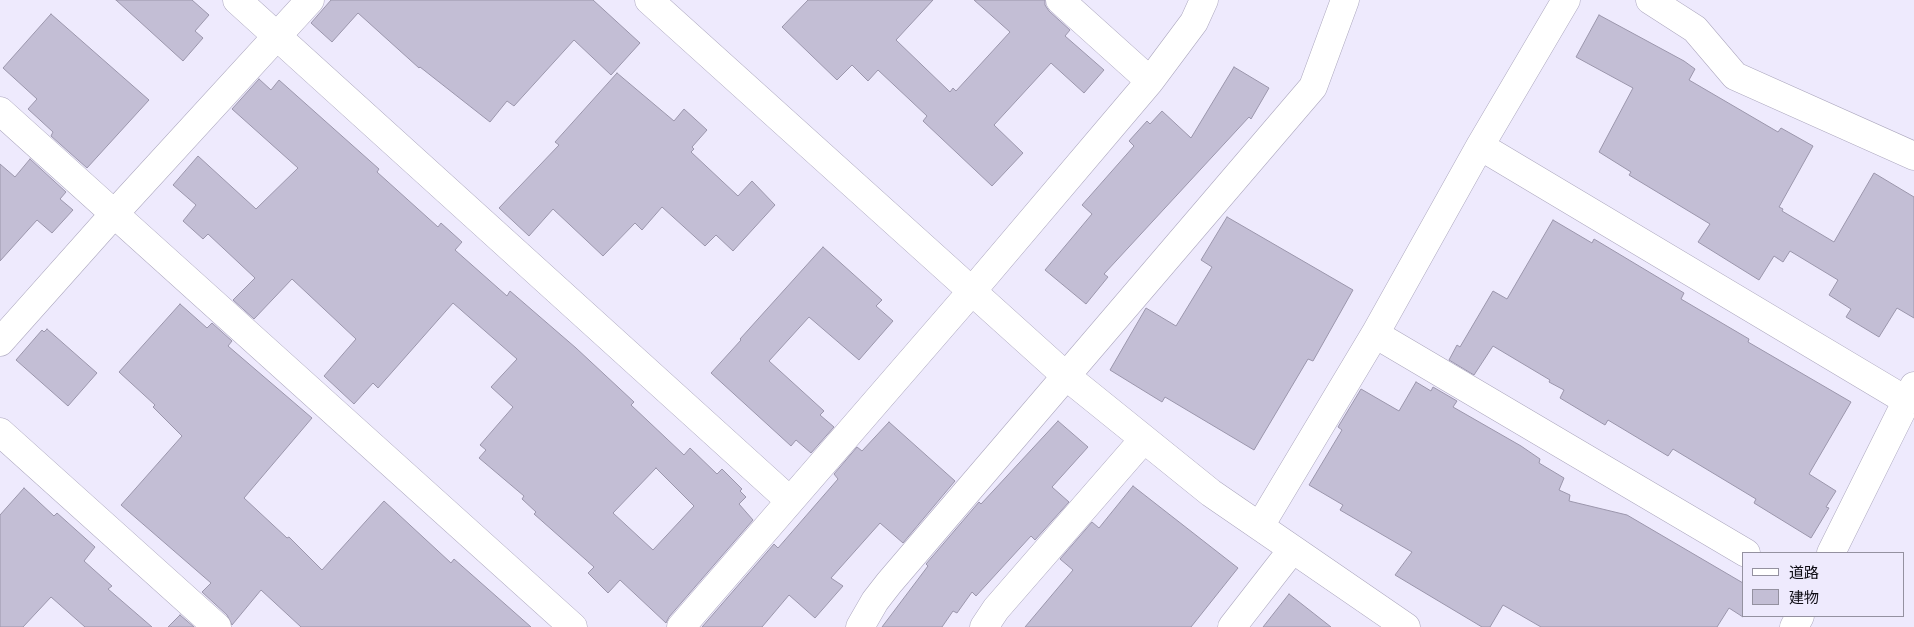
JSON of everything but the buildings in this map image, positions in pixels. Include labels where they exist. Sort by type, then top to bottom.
[{"type":"street","points":[[237,0],[790,500]]},
{"type":"street","points":[[0,342],[310,0]]},
{"type":"street","points":[[649,0],[1066,376],[1143,440],[1211,493],[1406,627]]},
{"type":"street","points":[[1060,0],[1150,81]]},
{"type":"street","points":[[681,627],[972,291],[1150,81],[1194,22],[1204,0]]},
{"type":"street","points":[[860,627],[875,601],[889,584],[1313,87],[1345,0]]},
{"type":"street","points":[[1260,526],[1375,334],[1480,146],[1566,0]]},
{"type":"street","points":[[1650,0],[1695,29],[1735,76],[1914,156]]},
{"type":"street","points":[[0,111],[573,627]]},
{"type":"street","points":[[1480,146],[1910,394],[1832,552]]},
{"type":"street","points":[[1375,334],[1744,552]]},
{"type":"street","points":[[0,432],[217,627]]},
{"type":"street","points":[[984,627],[996,609],[1143,440]]},
{"type":"street","points":[[1232,627],[1292,550]]}]
